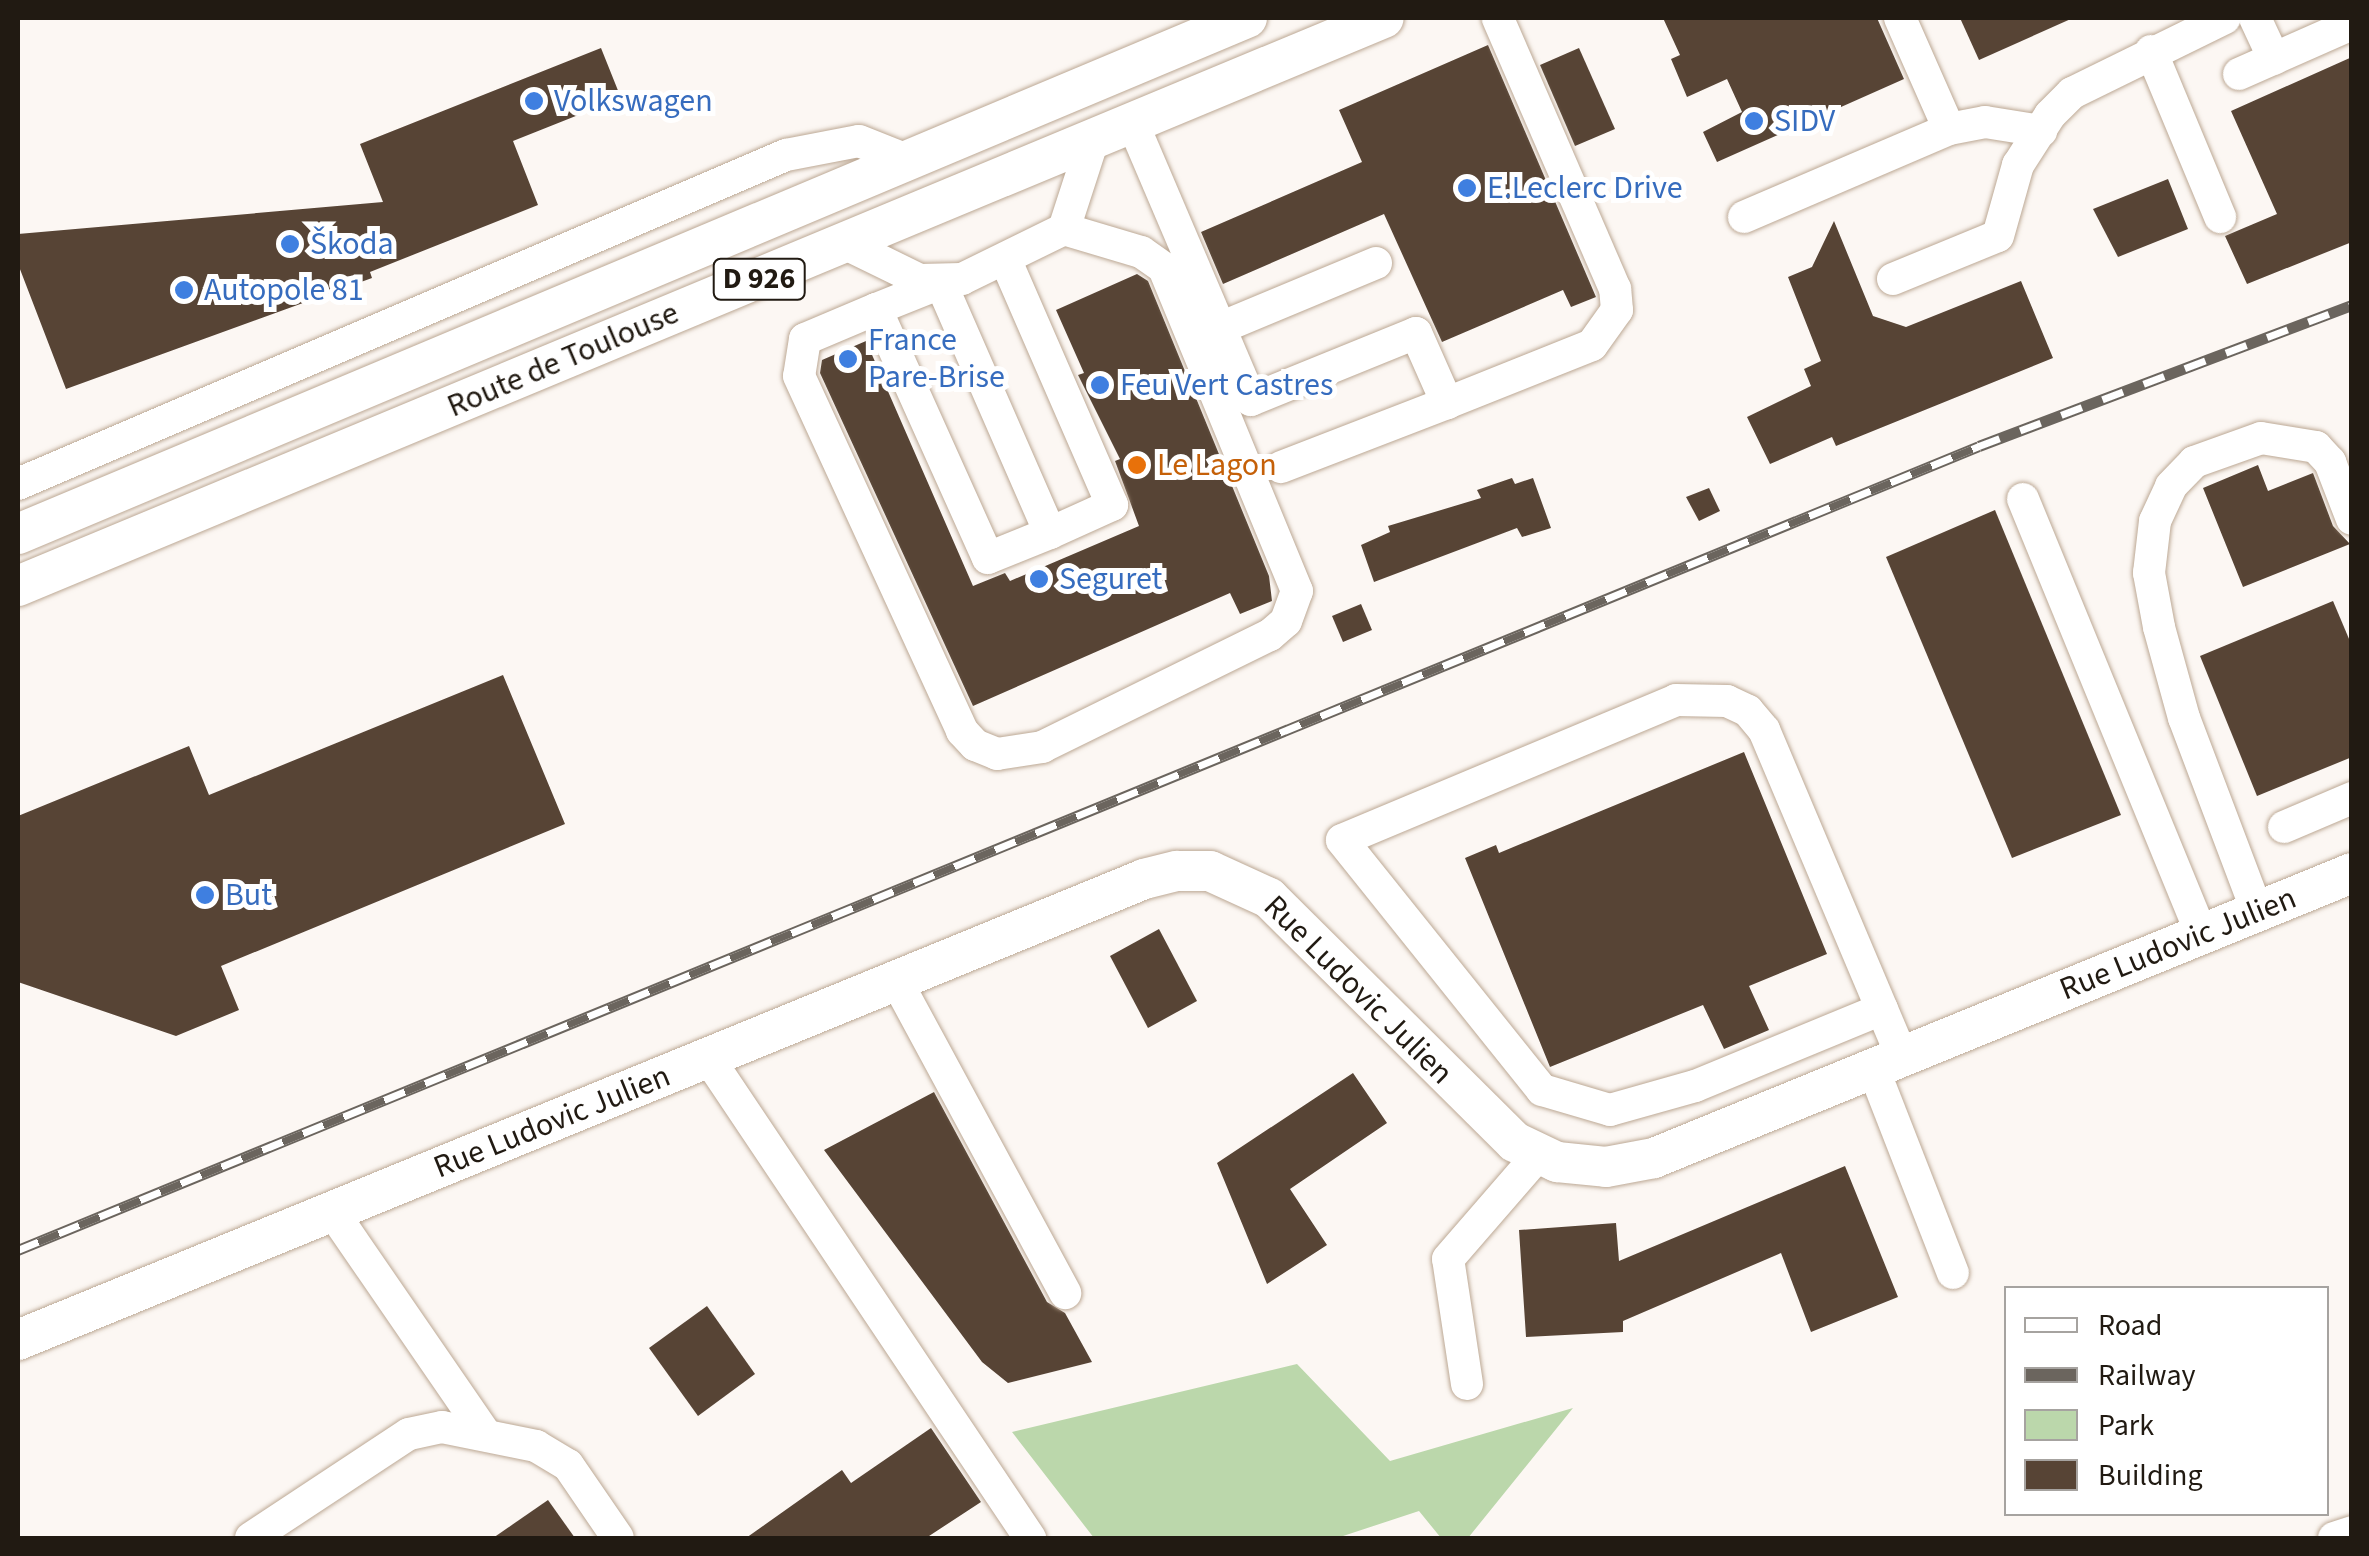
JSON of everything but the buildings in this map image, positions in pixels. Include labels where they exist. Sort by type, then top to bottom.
[{"type":"main road","name":"Route de Toulouse","points":[[18,534],[902,158],[1247,18]]},
{"type":"main road","name":"Route de Toulouse","points":[[18,586],[1384,18]]},
{"type":"main road","name":"Rue Ludovic Julien","points":[[18,1340],[1144,879],[1210,872],[1269,898],[1479,1112],[1538,1155],[1582,1166],[1630,1164],[2352,873]]},
{"type":"street","points":[[1281,467],[1592,345],[1617,310],[1615,290],[1498,18]]},
{"type":"street","points":[[1900,18],[1949,129]]},
{"type":"street","points":[[1893,278],[1998,236],[2018,166],[2072,93],[2151,51],[2186,26],[2225,18]]},
{"type":"street","points":[[2255,18],[2274,59]]},
{"type":"street","points":[[2239,74],[2352,24]]},
{"type":"street","points":[[2151,51],[2220,217]]},
{"type":"street","points":[[1744,216],[1949,129],[1986,122],[2041,130]]},
{"type":"street","points":[[1133,124],[1251,400],[1416,333],[1446,403]]},
{"type":"street","points":[[1064,229],[1141,252],[1164,268],[1297,591],[1286,621],[1270,635],[1042,747],[997,754],[962,730],[799,376],[805,339],[941,282],[1006,261],[1064,229],[1093,140]]},
{"type":"street","points":[[18,484],[786,155],[859,141],[902,158]]},
{"type":"street","points":[[844,244],[904,274],[941,282]]},
{"type":"street","points":[[876,309],[988,558],[1112,504],[1006,261]]},
{"type":"street","points":[[1220,328],[1376,263]]},
{"type":"street","points":[[941,282],[1050,533]]},
{"type":"street","points":[[2257,912],[2184,718],[2164,646],[2149,572],[2155,521],[2171,486],[2194,462],[2261,438],[2292,438],[2316,448],[2330,462],[2352,519]]},
{"type":"street","points":[[2023,499],[2202,934]]},
{"type":"street","points":[[1882,1009],[1695,1086],[1610,1110],[1542,1090],[1342,840],[1676,700],[1727,701],[1748,711],[1764,730],[1882,1009],[1888,1062],[1953,1273]]},
{"type":"street","points":[[2284,828],[2352,798]]},
{"type":"street","points":[[896,980],[1065,1293]]},
{"type":"street","points":[[709,1058],[1030,1538]]},
{"type":"street","points":[[1467,1384],[1448,1259],[1538,1155]]},
{"type":"street","points":[[332,1210],[484,1432]]},
{"type":"street","points":[[251,1538],[409,1434],[442,1427],[484,1432],[536,1446],[568,1465],[618,1538]]},
{"type":"street","points":[[2334,1538],[2352,1532]]},
{"type":"green space","points":[[1297,1364],[1390,1461],[1573,1408],[1468,1538],[1441,1538],[1419,1511],[1337,1538],[1094,1538],[1012,1432]]},
{"type":"railway","points":[[18,1250],[1979,446],[2352,305]]},
{"type":"place","name":"Volkswagen","points":[[534,101]]},
{"type":"place","name":"SIDV","points":[[1754,121]]},
{"type":"place","name":"E.Leclerc Drive","points":[[1467,188]]},
{"type":"place","name":"Škoda","points":[[290,244]]},
{"type":"place","name":"Autopole 81","points":[[184,290]]},
{"type":"place","name":"France Pare-Brise","points":[[848,359]]},
{"type":"place","name":"Feu Vert Castres","points":[[1100,385]]},
{"type":"place","name":"Le Lagon","points":[[1137,465]]},
{"type":"place","name":"Seguret","points":[[1039,579]]},
{"type":"place","name":"But","points":[[205,895]]}]
